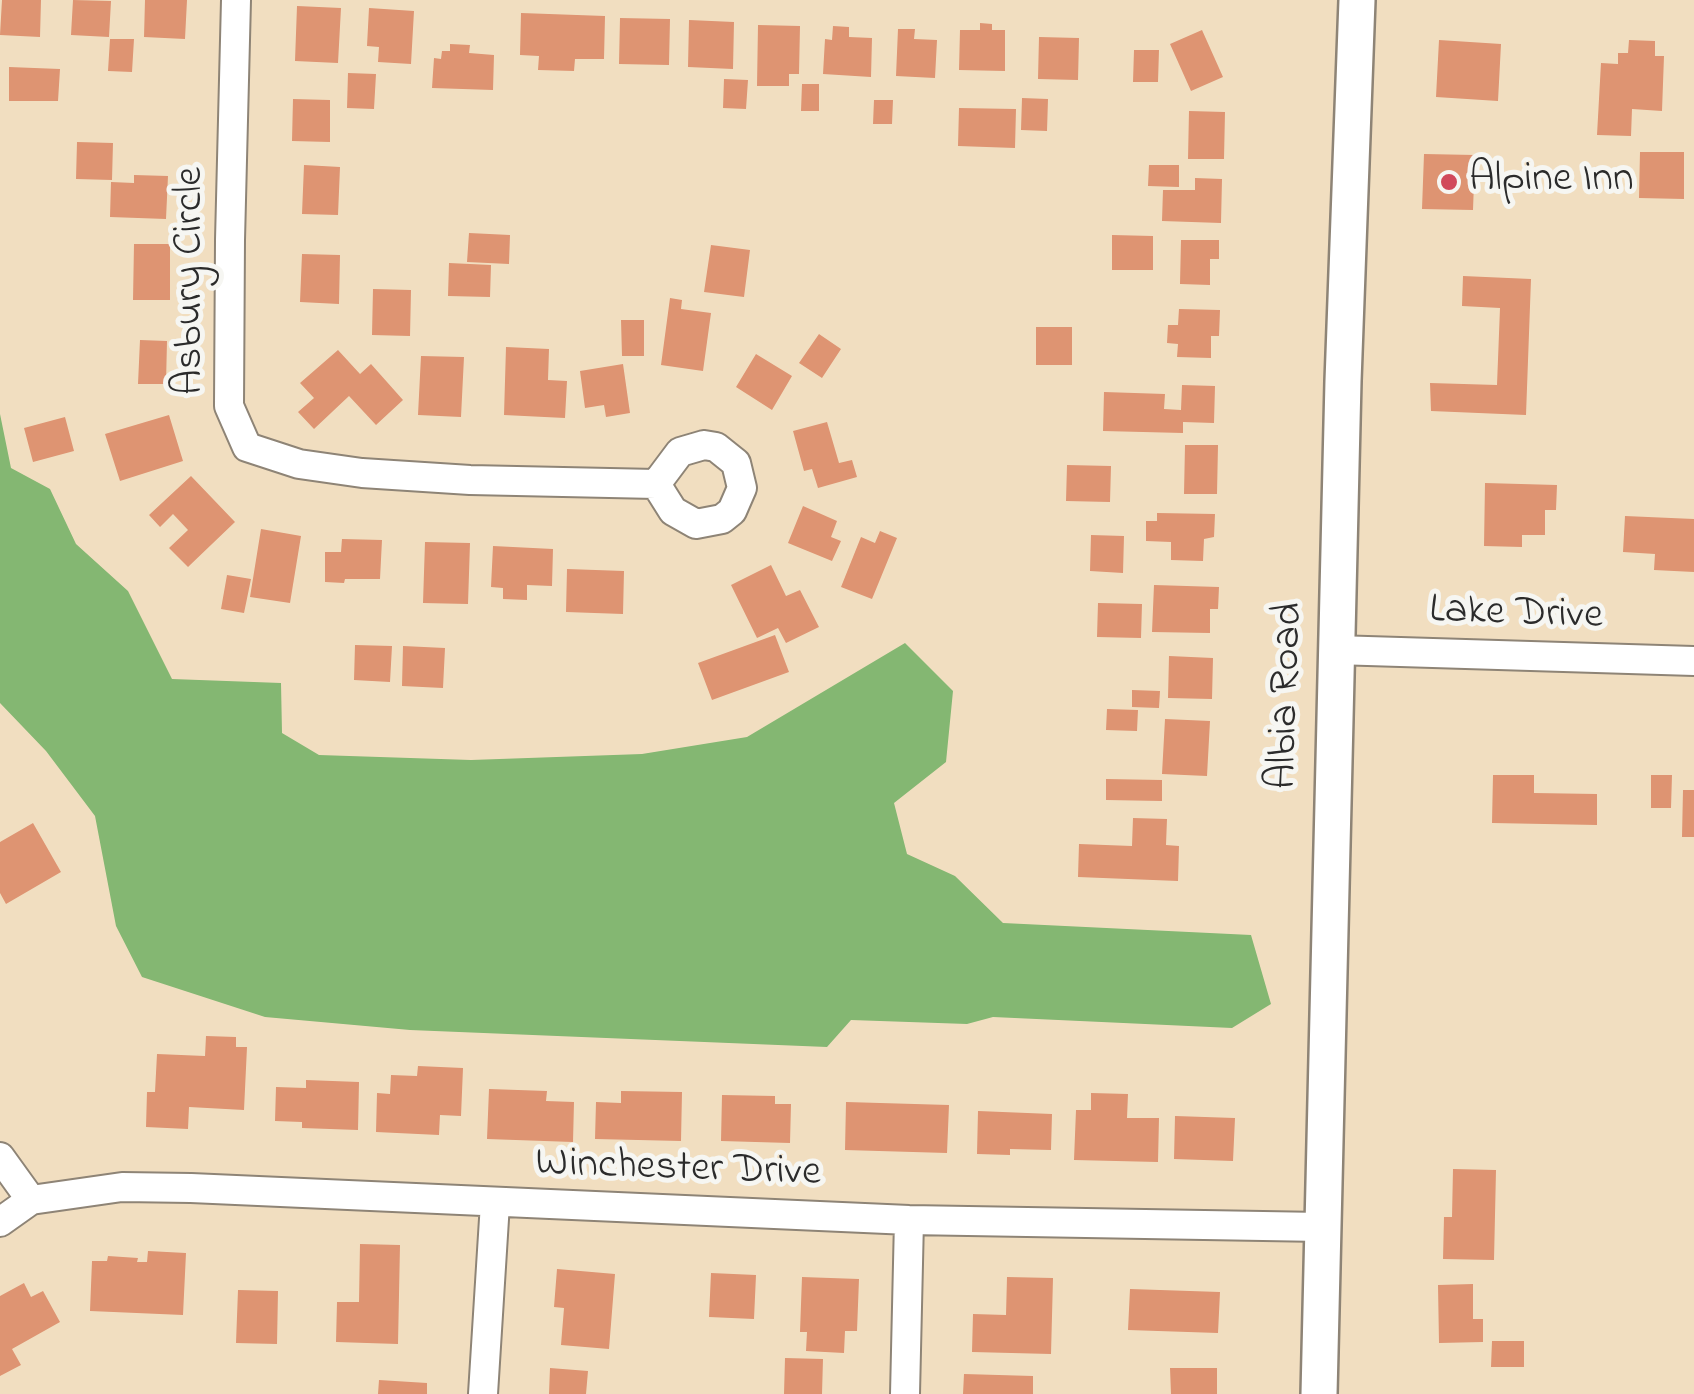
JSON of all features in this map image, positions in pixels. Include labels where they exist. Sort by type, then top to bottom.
[{"type":"street","name":"Asbury Circle","points":[[236,0],[229,406],[247,447],[299,464],[362,473],[462,480],[656,484]]},
{"type":"street","name":"Albia Road","points":[[1319,1394],[1335,650],[1357,0]]},
{"type":"street","name":"Lake Drive","points":[[1335,650],[1694,660]]},
{"type":"street","points":[[0,1157],[32,1200],[0,1222]]},
{"type":"street","name":"Winchester Drive","points":[[32,1200],[150,1188],[909,1220],[1322,1227]]},
{"type":"street","points":[[483,1394],[495,1203]]},
{"type":"street","points":[[905,1394],[909,1220]]},
{"type":"green space","points":[[0,414],[11,468],[50,489],[76,544],[128,591],[172,679],[281,683],[282,733],[319,755],[471,760],[642,754],[747,737],[905,643],[953,691],[946,762],[894,803],[907,854],[955,876],[1003,923],[1251,935],[1271,1004],[1232,1028],[993,1017],[967,1024],[851,1020],[827,1047],[410,1030],[265,1017],[142,977],[116,926],[95,816],[46,751],[0,703]]},
{"type":"building","points":[[2,0],[41,0],[40,37],[0,35]]},
{"type":"building","points":[[73,0],[111,1],[109,37],[71,35]]},
{"type":"building","points":[[145,0],[187,0],[185,39],[144,37]]},
{"type":"building","points":[[297,6],[341,8],[338,63],[295,61]]},
{"type":"building","points":[[369,8],[414,11],[411,64],[378,62],[379,47],[367,46]]},
{"type":"building","points":[[521,13],[605,16],[604,59],[575,59],[574,71],[538,70],[539,56],[520,55]]},
{"type":"building","points":[[620,18],[670,19],[669,65],[619,64]]},
{"type":"building","points":[[689,20],[734,22],[733,69],[688,67]]},
{"type":"building","points":[[980,23],[992,24],[992,30],[1005,30],[1005,71],[959,70],[960,30],[980,30]]},
{"type":"building","points":[[758,25],[800,26],[799,74],[789,74],[789,86],[757,86]]},
{"type":"building","points":[[833,26],[849,27],[849,37],[872,38],[871,77],[823,74],[825,39],[832,40]]},
{"type":"building","points":[[898,29],[915,29],[914,39],[937,40],[935,78],[896,76]]},
{"type":"building","points":[[1202,30],[1223,77],[1191,91],[1170,44]]},
{"type":"building","points":[[1039,37],[1079,38],[1078,80],[1038,79]]},
{"type":"building","points":[[110,39],[134,39],[132,72],[108,71]]},
{"type":"building","points":[[1439,40],[1501,44],[1498,101],[1436,97]]},
{"type":"building","points":[[1629,40],[1655,41],[1655,56],[1664,56],[1662,111],[1632,109],[1631,136],[1597,135],[1601,63],[1618,64],[1618,53],[1628,53]]},
{"type":"building","points":[[450,44],[470,45],[469,53],[494,55],[493,90],[432,88],[434,58],[441,59],[442,51],[450,51]]},
{"type":"building","points":[[1134,50],[1159,50],[1158,82],[1133,82]]},
{"type":"building","points":[[9,67],[60,69],[58,101],[9,101]]},
{"type":"building","points":[[348,73],[376,74],[374,109],[347,108]]},
{"type":"building","points":[[724,79],[748,80],[746,109],[723,108]]},
{"type":"building","points":[[802,84],[819,84],[819,111],[801,111]]},
{"type":"building","points":[[1022,98],[1048,99],[1047,131],[1021,130]]},
{"type":"building","points":[[293,99],[330,100],[330,142],[292,141]]},
{"type":"building","points":[[874,100],[893,100],[892,124],[873,124]]},
{"type":"building","points":[[959,108],[1016,109],[1015,148],[958,146]]},
{"type":"building","points":[[1189,111],[1225,112],[1224,159],[1188,159]]},
{"type":"building","points":[[77,142],[113,143],[112,180],[76,179]]},
{"type":"building","points":[[1640,152],[1684,152],[1684,199],[1639,198]]},
{"type":"building","name":"Alpine Inn","points":[[1424,154],[1475,155],[1473,210],[1422,209]]},
{"type":"building","points":[[304,165],[340,167],[338,215],[302,214]]},
{"type":"building","points":[[1149,165],[1179,165],[1179,187],[1148,186]]},
{"type":"building","points":[[134,175],[168,176],[166,219],[110,217],[111,182],[134,183]]},
{"type":"building","points":[[1195,178],[1222,179],[1221,223],[1162,221],[1163,190],[1195,190]]},
{"type":"building","points":[[469,233],[510,235],[509,264],[467,262]]},
{"type":"building","points":[[1112,235],[1153,236],[1153,270],[1112,270]]},
{"type":"building","points":[[1181,240],[1219,240],[1219,259],[1210,259],[1210,285],[1180,284]]},
{"type":"building","points":[[134,244],[170,244],[170,300],[133,300]]},
{"type":"building","points":[[711,245],[750,250],[744,297],[704,292]]},
{"type":"building","points":[[302,254],[340,255],[339,304],[300,302]]},
{"type":"building","points":[[449,263],[491,265],[490,297],[448,296]]},
{"type":"building","points":[[1463,276],[1531,279],[1526,415],[1431,411],[1430,383],[1497,385],[1500,308],[1462,306]]},
{"type":"building","points":[[373,289],[411,290],[410,336],[372,335]]},
{"type":"building","points":[[670,298],[682,300],[681,309],[711,313],[703,371],[661,365]]},
{"type":"building","points":[[1179,309],[1220,310],[1219,336],[1211,336],[1211,358],[1177,357],[1178,344],[1167,343],[1168,325],[1178,325]]},
{"type":"building","points":[[621,320],[644,320],[644,356],[622,356]]},
{"type":"building","points":[[1036,327],[1072,327],[1072,365],[1036,365]]},
{"type":"building","points":[[819,334],[841,349],[822,378],[799,363]]},
{"type":"building","points":[[140,340],[167,341],[166,384],[138,384]]},
{"type":"building","points":[[506,347],[549,349],[548,380],[567,381],[565,418],[504,415]]},
{"type":"building","points":[[338,350],[360,374],[371,364],[403,400],[376,425],[349,396],[314,429],[298,412],[314,398],[300,383]]},
{"type":"building","points":[[756,354],[792,376],[772,410],[736,387]]},
{"type":"building","points":[[421,356],[464,357],[461,417],[418,415]]},
{"type":"building","points":[[623,364],[630,413],[606,417],[604,405],[585,408],[580,371]]},
{"type":"building","points":[[1182,385],[1215,386],[1214,423],[1183,422],[1183,433],[1103,431],[1104,392],[1165,394],[1164,409],[1181,410]]},
{"type":"building","points":[[169,415],[183,461],[120,481],[105,434]]},
{"type":"building","points":[[65,417],[74,451],[33,462],[24,428]]},
{"type":"building","points":[[827,422],[839,463],[852,460],[857,477],[818,488],[812,469],[804,471],[793,431]]},
{"type":"building","points":[[1185,445],[1218,445],[1217,494],[1184,494]]},
{"type":"building","points":[[1067,465],[1111,466],[1110,502],[1066,501]]},
{"type":"building","points":[[191,476],[235,522],[188,567],[169,548],[188,530],[173,514],[160,527],[149,515]]},
{"type":"building","points":[[1485,483],[1557,485],[1556,510],[1545,510],[1545,535],[1522,535],[1522,547],[1484,546]]},
{"type":"building","points":[[803,506],[837,521],[831,537],[841,541],[832,561],[788,543]]},
{"type":"building","points":[[1157,513],[1215,514],[1214,537],[1204,539],[1203,561],[1171,560],[1171,542],[1146,541],[1146,521],[1157,521]]},
{"type":"building","points":[[1625,516],[1694,519],[1694,572],[1654,570],[1655,554],[1623,552]]},
{"type":"building","points":[[261,529],[301,536],[290,603],[250,597]]},
{"type":"building","points":[[880,531],[897,538],[872,599],[841,587],[861,537],[875,543]]},
{"type":"building","points":[[1091,535],[1124,536],[1123,573],[1090,571]]},
{"type":"building","points":[[342,539],[382,540],[380,579],[325,582],[325,552],[341,552]]},
{"type":"building","points":[[425,542],[470,543],[468,604],[423,603]]},
{"type":"building","points":[[493,546],[553,549],[552,586],[527,585],[527,600],[503,599],[503,588],[491,587]]},
{"type":"building","points":[[771,565],[786,596],[800,590],[819,627],[786,643],[778,628],[757,638],[731,585]]},
{"type":"building","points":[[567,569],[624,571],[623,614],[566,612]]},
{"type":"building","points":[[227,575],[251,579],[244,613],[221,609]]},
{"type":"building","points":[[1154,585],[1219,587],[1218,609],[1210,609],[1210,633],[1152,632]]},
{"type":"building","points":[[1098,603],[1142,604],[1141,638],[1097,637]]},
{"type":"building","points":[[775,635],[789,672],[712,700],[698,663]]},
{"type":"building","points":[[355,645],[392,646],[390,682],[354,680]]},
{"type":"building","points":[[403,646],[445,648],[443,688],[402,686]]},
{"type":"building","points":[[1169,656],[1213,658],[1212,699],[1168,698]]},
{"type":"building","points":[[1132,690],[1160,691],[1159,708],[1132,707]]},
{"type":"building","points":[[1107,709],[1138,710],[1137,731],[1106,730]]},
{"type":"building","points":[[1165,719],[1210,721],[1207,776],[1162,774]]},
{"type":"building","points":[[1493,775],[1534,775],[1534,793],[1597,794],[1597,825],[1492,823]]},
{"type":"building","points":[[1651,775],[1672,775],[1671,808],[1651,808]]},
{"type":"building","points":[[1106,779],[1162,780],[1162,801],[1106,800]]},
{"type":"building","points":[[1683,790],[1694,790],[1694,837],[1682,837]]},
{"type":"building","points":[[1133,818],[1167,819],[1166,845],[1179,846],[1178,881],[1078,877],[1079,844],[1132,846]]},
{"type":"building","points":[[33,823],[61,872],[6,904],[0,893],[0,842]]},
{"type":"building","points":[[206,1036],[236,1037],[236,1047],[247,1047],[244,1110],[189,1107],[188,1129],[146,1127],[147,1092],[155,1092],[157,1054],[205,1056]]},
{"type":"building","points":[[418,1066],[463,1068],[461,1116],[440,1115],[439,1135],[376,1132],[377,1093],[390,1094],[391,1075],[417,1076]]},
{"type":"building","points":[[306,1080],[359,1082],[358,1130],[302,1128],[302,1122],[275,1121],[276,1087],[306,1088]]},
{"type":"building","points":[[489,1089],[547,1091],[546,1101],[574,1102],[573,1142],[487,1139]]},
{"type":"building","points":[[621,1091],[682,1092],[681,1141],[595,1139],[596,1102],[621,1103]]},
{"type":"building","points":[[1091,1093],[1128,1094],[1127,1118],[1159,1118],[1158,1162],[1074,1160],[1076,1110],[1091,1110]]},
{"type":"building","points":[[722,1095],[775,1096],[775,1104],[791,1104],[790,1143],[721,1141]]},
{"type":"building","points":[[846,1102],[949,1105],[947,1153],[845,1150]]},
{"type":"building","points":[[978,1111],[1052,1114],[1051,1150],[1010,1149],[1010,1155],[977,1154]]},
{"type":"building","points":[[1175,1116],[1235,1118],[1233,1161],[1174,1159]]},
{"type":"building","points":[[1453,1169],[1496,1170],[1494,1260],[1443,1259],[1444,1217],[1452,1217]]},
{"type":"building","points":[[360,1244],[400,1245],[398,1344],[336,1342],[337,1302],[359,1302]]},
{"type":"building","points":[[148,1251],[186,1253],[183,1315],[90,1311],[92,1261],[107,1261],[108,1256],[147,1262]]},
{"type":"building","points":[[557,1269],[615,1274],[609,1349],[561,1345],[564,1308],[554,1307]]},
{"type":"building","points":[[711,1273],[756,1275],[754,1319],[709,1317]]},
{"type":"building","points":[[802,1277],[859,1279],[857,1331],[845,1331],[844,1353],[806,1351],[807,1332],[800,1332]]},
{"type":"building","points":[[1007,1277],[1053,1278],[1051,1354],[972,1352],[973,1314],[1006,1315]]},
{"type":"building","points":[[24,1283],[31,1297],[43,1291],[60,1322],[12,1349],[21,1365],[0,1376],[0,1296]]},
{"type":"building","points":[[1473,1284],[1473,1319],[1483,1319],[1483,1342],[1439,1343],[1438,1285]]},
{"type":"building","points":[[1130,1289],[1220,1292],[1218,1333],[1128,1330]]},
{"type":"building","points":[[238,1290],[278,1291],[277,1344],[236,1343]]},
{"type":"building","points":[[1492,1341],[1524,1341],[1524,1367],[1491,1367]]},
{"type":"building","points":[[785,1358],[823,1359],[822,1394],[784,1394]]},
{"type":"building","points":[[550,1368],[588,1371],[586,1394],[549,1394]]},
{"type":"building","points":[[1170,1368],[1217,1368],[1217,1394],[1171,1394]]},
{"type":"building","points":[[964,1374],[1033,1376],[1033,1394],[963,1394]]},
{"type":"building","points":[[379,1380],[427,1383],[427,1394],[378,1394]]},
{"type":"place","name":"Alpine Inn","points":[[1449,182]]}]
